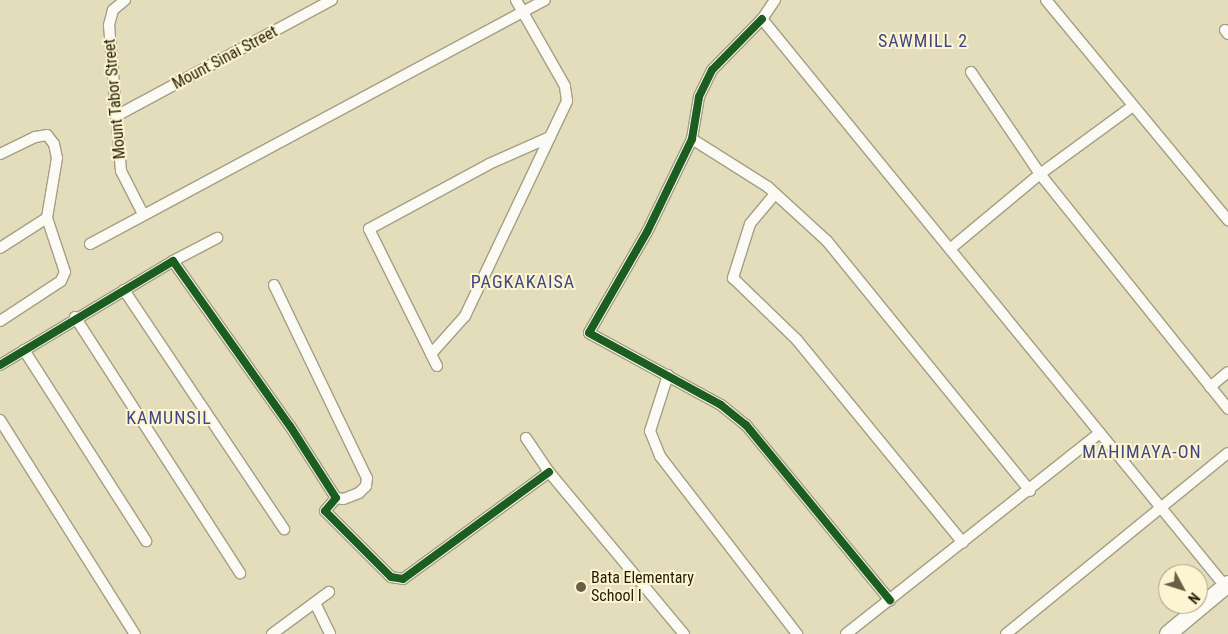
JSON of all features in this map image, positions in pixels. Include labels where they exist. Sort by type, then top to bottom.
[{"type":"main road","points":[[1168,634],[1227,585]]},
{"type":"street","name":"Mount Tabor Street","points":[[125,0],[113,10],[109,25],[118,115],[121,171],[143,214]]},
{"type":"street","name":"Mount Sinai Street","points":[[118,115],[332,0]]},
{"type":"street","points":[[430,354],[465,316],[565,106],[567,90],[516,0]]},
{"type":"street","points":[[90,244],[544,0]]},
{"type":"street","points":[[775,0],[762,19],[712,70],[699,97],[692,139],[648,232],[589,333],[721,405],[746,425],[890,600]]},
{"type":"street","points":[[1046,0],[1228,220]]},
{"type":"street","points":[[762,19],[1100,433],[1227,585]]},
{"type":"street","points":[[971,72],[1040,174],[1228,409]]},
{"type":"street","points":[[950,249],[1040,174],[1133,106]]},
{"type":"street","points":[[0,154],[35,137],[47,135],[54,144],[57,158],[47,218],[65,277],[0,321]]},
{"type":"street","points":[[437,366],[369,229],[480,169],[550,137]]},
{"type":"street","points":[[692,139],[775,194],[827,241],[1030,491]]},
{"type":"street","points":[[775,194],[750,224],[734,278],[797,340],[963,543]]},
{"type":"street","points":[[0,248],[47,218]]},
{"type":"street","points":[[0,366],[75,317],[217,238]]},
{"type":"street","points":[[173,261],[290,426],[336,498]]},
{"type":"street","points":[[274,285],[367,478],[366,486],[359,493],[350,497],[336,498],[325,511],[398,580],[549,472]]},
{"type":"street","points":[[124,290],[284,529]]},
{"type":"street","points":[[75,317],[240,573]]},
{"type":"street","points":[[24,350],[146,541]]},
{"type":"street","points":[[1210,387],[1228,372]]},
{"type":"street","points":[[668,375],[650,431],[660,456],[797,634]]},
{"type":"street","points":[[0,420],[135,634]]},
{"type":"street","points":[[846,634],[1030,491],[1100,433]]},
{"type":"street","points":[[526,438],[549,472],[684,634]]},
{"type":"street","points":[[1006,634],[1228,453]]},
{"type":"street","points":[[272,634],[316,605],[329,592]]},
{"type":"street","points":[[316,605],[330,634]]},
{"type":"cycle path","points":[[762,19],[712,70],[699,97],[692,139],[647,232],[589,333],[721,405],[746,425],[890,600]]},
{"type":"cycle path","points":[[0,365],[173,261],[290,426],[336,498],[325,511],[391,577],[403,579],[549,472]]},
{"type":"place","name":"Bata Elementary School I","points":[[581,587]]},
{"type":"district","name":"SAWMILL 2","points":[[923,41]]},
{"type":"district","name":"PAGKAKAISA","points":[[523,282]]},
{"type":"district","name":"KAMUNSIL","points":[[169,418]]},
{"type":"district","name":"MAHIMAYA-ON","points":[[1142,452]]}]
